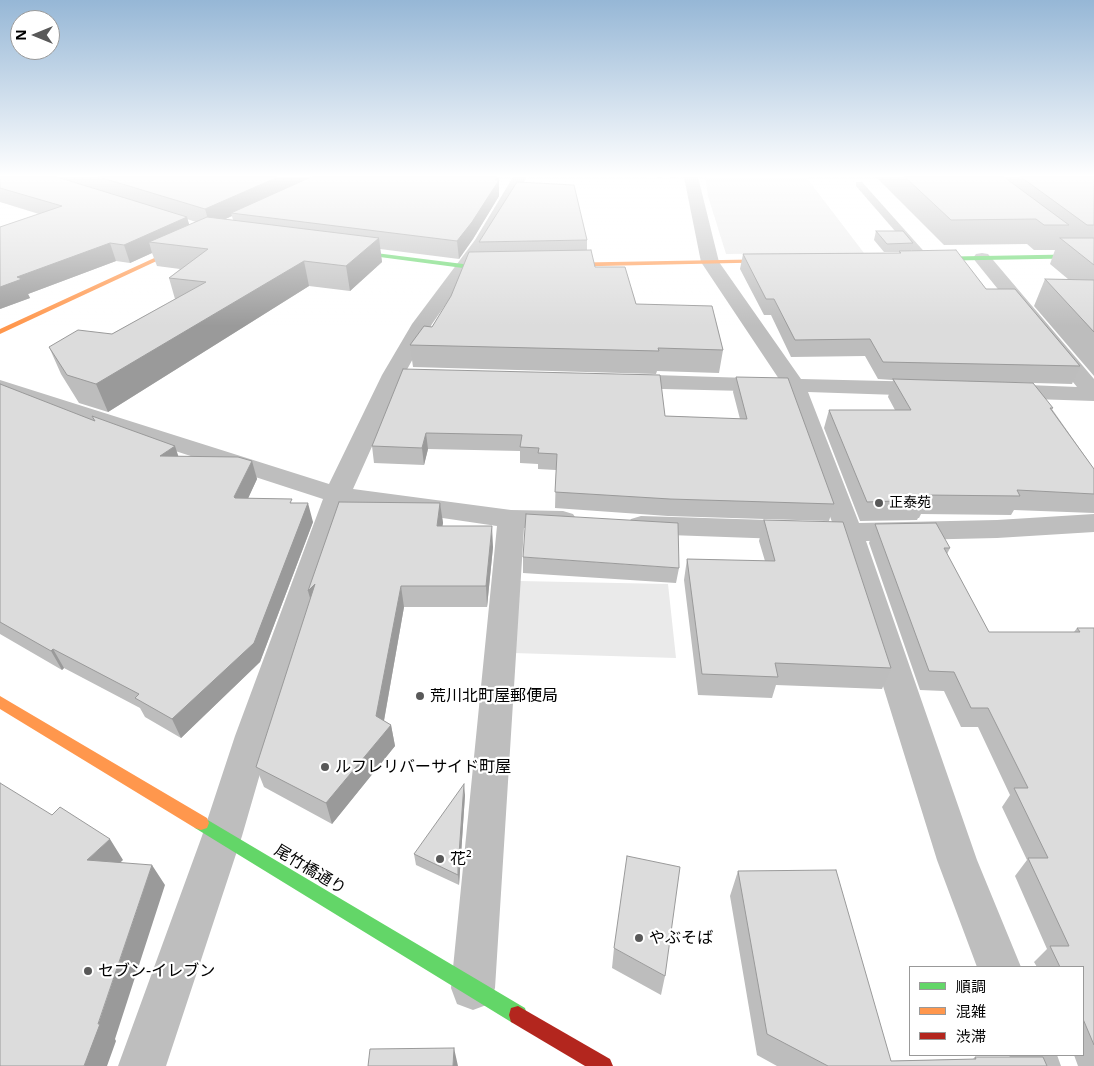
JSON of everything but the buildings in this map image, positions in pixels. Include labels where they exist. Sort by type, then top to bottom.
[{"type":"street","points":[[142,1066],[222,836],[252,736],[337,495],[403,376],[422,324],[490,227]]},
{"type":"street","points":[[702,227],[710,262],[794,385],[848,532],[957,860],[999,966]]},
{"type":"street","points":[[0,332],[196,240]]},
{"type":"street","points":[[336,250],[462,266],[515,266]]},
{"type":"street","points":[[906,260],[1094,256]]},
{"type":"street","points":[[982,258],[1094,393]]},
{"type":"street","points":[[544,265],[791,261]]},
{"type":"street","points":[[599,380],[949,390]]},
{"type":"street","points":[[0,387],[337,495],[511,519],[539,518],[588,522]]},
{"type":"street","points":[[987,391],[1094,393]]},
{"type":"street","points":[[473,988],[511,519]]},
{"type":"street","points":[[618,523],[848,532],[998,529],[1094,523]]},
{"type":"street","name":"尾竹橋通り","points":[[0,702],[603,1066]]},
{"type":"lane","points":[[897,227],[925,259]]},
{"type":"lane","points":[[1062,244],[1077,256]]},
{"type":"shaded area","points":[[718,227],[844,227],[864,253],[726,254]]},
{"type":"shaded area","points":[[519,581],[668,584],[676,658],[513,653]]},
{"type":"traffic: fast","points":[[344,251],[463,266],[500,266]]},
{"type":"traffic: fast","points":[[926,259],[1094,256]]},
{"type":"traffic: fast","points":[[201,823],[518,1015]]},
{"type":"traffic: slow","points":[[0,332],[189,244]]},
{"type":"traffic: slow","points":[[556,265],[778,261]]},
{"type":"traffic: slow","points":[[0,702],[201,823]]},
{"type":"traffic: jam","points":[[518,1015],[603,1066]]},
{"type":"place","name":"正泰苑","points":[[879,503]]},
{"type":"place","name":"荒川北町屋郵便局","points":[[420,696]]},
{"type":"place","name":"ルフレリバーサイド町屋","points":[[325,767]]},
{"type":"place","name":"花²","points":[[440,859]]},
{"type":"place","name":"やぶそば","points":[[639,938]]},
{"type":"place","name":"セブン-イレブン","points":[[88,971]]}]
